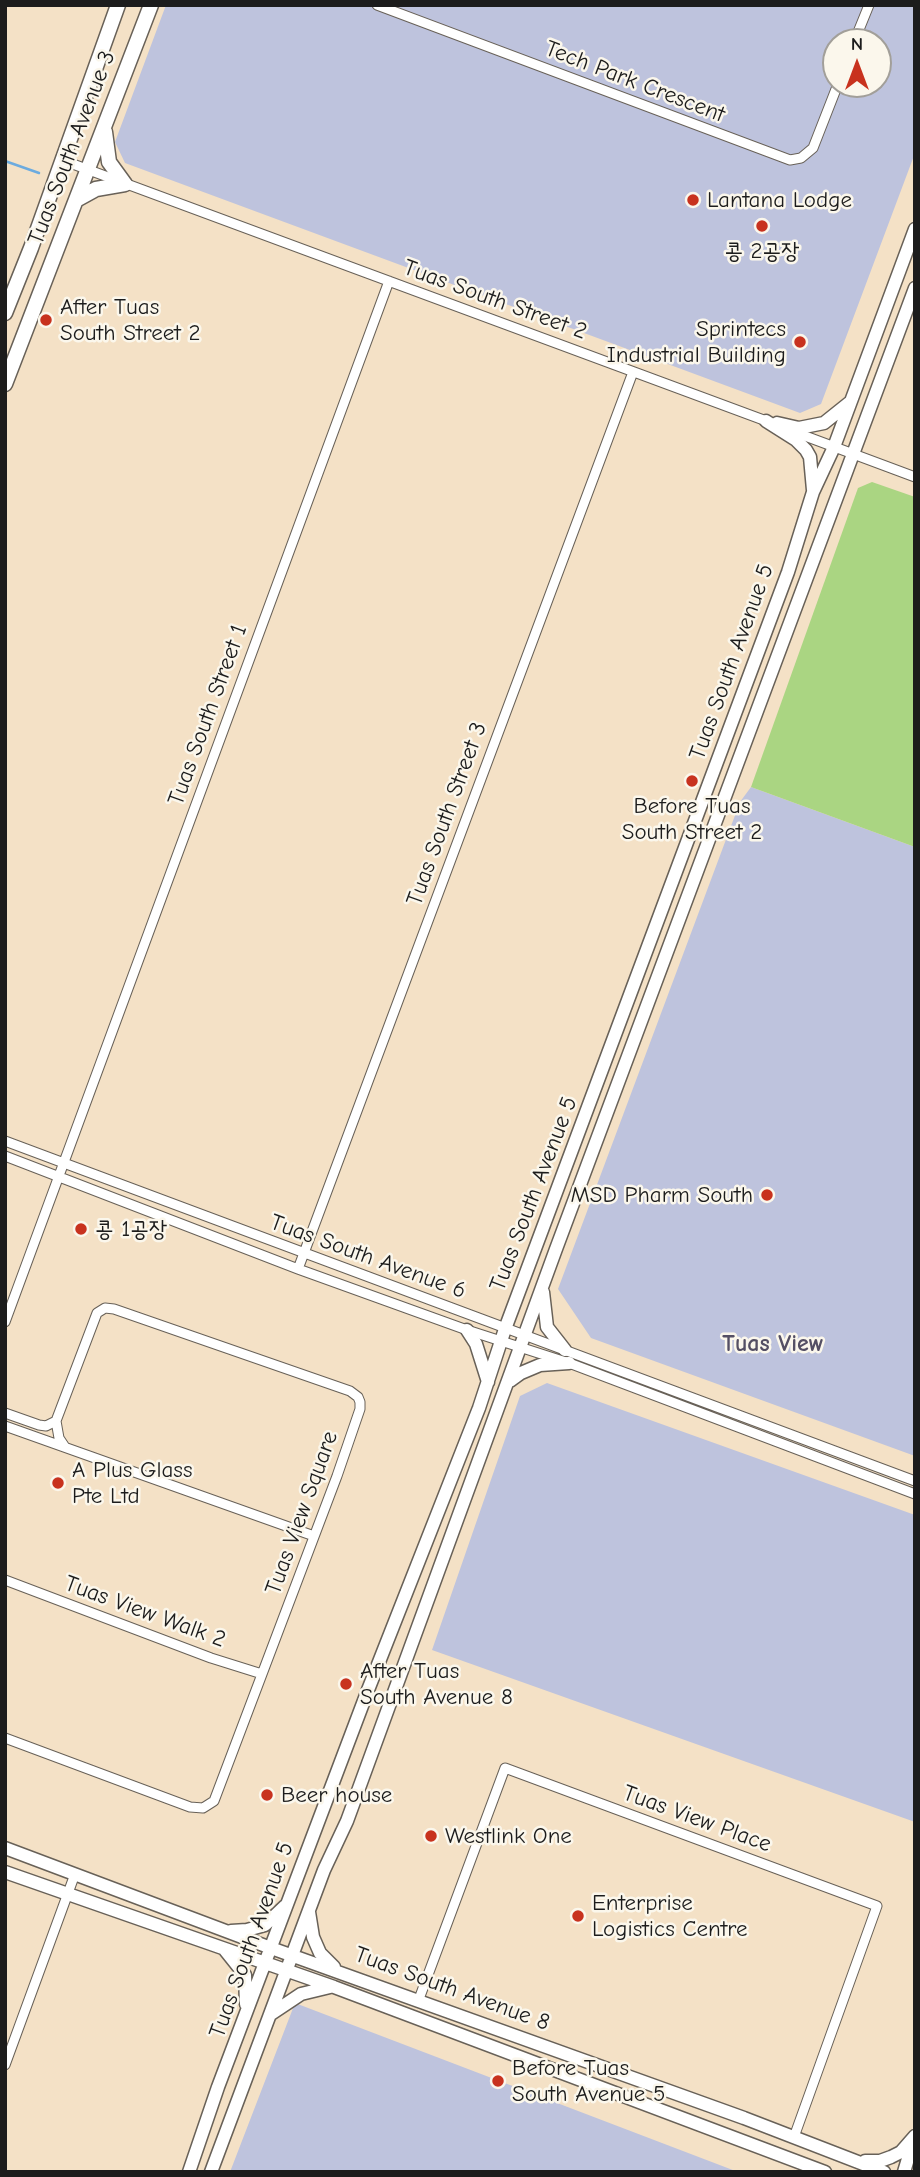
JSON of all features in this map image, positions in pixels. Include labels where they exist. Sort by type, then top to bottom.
[{"type":"main road","name":"Tuas South Avenue 3","points":[[5,313],[32,247],[118,5]]},
{"type":"main road","name":"Tuas South Avenue 3","points":[[5,384],[151,5]]},
{"type":"main road","points":[[76,200],[96,189],[125,184],[109,162],[105,128]]},
{"type":"main road","name":"Tuas South Avenue 5","points":[[189,2172],[378,1664],[488,1382],[764,638],[813,492],[834,447],[915,229]]},
{"type":"main road","name":"Tuas South Avenue 5","points":[[211,2172],[324,1870],[347,1821],[542,1288],[915,288]]},
{"type":"main road","points":[[766,421],[799,428],[824,423],[850,402]]},
{"type":"main road","points":[[766,421],[796,440],[806,450],[810,457],[813,492]]},
{"type":"main road","points":[[542,1288],[547,1326],[565,1350]]},
{"type":"main road","points":[[467,1330],[476,1344],[488,1382]]},
{"type":"main road","points":[[509,1381],[540,1365],[569,1363]]},
{"type":"main road","name":"Tuas South Avenue 8","points":[[5,1848],[884,2172]]},
{"type":"main road","name":"Tuas South Avenue 8","points":[[5,1872],[334,1987],[825,2172]]},
{"type":"main road","points":[[228,1931],[265,1925],[289,1902]]},
{"type":"main road","points":[[309,1912],[313,1937],[320,1953],[340,1971]]},
{"type":"main road","points":[[225,1949],[245,1975],[245,2019]]},
{"type":"main road","points":[[269,2017],[301,1994],[334,1987]]},
{"type":"main road","points":[[857,2162],[880,2161],[891,2157],[901,2152],[915,2137]]},
{"type":"main road","points":[[904,2172],[915,2137]]},
{"type":"street","name":"Tech Park Crescent","points":[[377,5],[790,160],[801,158],[813,148],[833,98]]},
{"type":"street","points":[[860,28],[869,5]]},
{"type":"street","name":"Tuas South Street 2","points":[[62,160],[915,477]]},
{"type":"street","name":"Tuas South Street 1","points":[[5,1322],[389,281]]},
{"type":"street","name":"Tuas South Street 3","points":[[298,1269],[633,372]]},
{"type":"street","name":"Tuas South Avenue 6","points":[[5,1141],[304,1254],[504,1335],[565,1350],[915,1481]]},
{"type":"street","name":"Tuas South Avenue 6","points":[[5,1156],[298,1269],[467,1330],[504,1335]]},
{"type":"street","name":"Tuas View Square","points":[[5,1738],[190,1807],[203,1808],[214,1801],[360,1409],[358,1397],[350,1391],[105,1308],[97,1313],[56,1421]]},
{"type":"street","name":"Tuas South Avenue 6","points":[[524,1341],[569,1363],[915,1493]]},
{"type":"street","points":[[5,1413],[38,1425],[46,1426],[56,1421],[59,1438],[65,1447]]},
{"type":"street","points":[[5,1426],[314,1536]]},
{"type":"street","name":"Tuas View Walk 2","points":[[5,1580],[211,1658],[262,1674]]},
{"type":"street","points":[[5,1588],[16,1584]]},
{"type":"street","name":"Tuas View Place","points":[[419,1999],[505,1768],[877,1906],[794,2137]]},
{"type":"street","points":[[5,2065],[75,1874]]},
{"type":"shaded area","points":[[166,5],[915,5],[915,153],[821,404],[800,413],[125,163],[115,142]]},
{"type":"shaded area","points":[[751,787],[915,847],[915,1456],[591,1338],[558,1289],[740,802]]},
{"type":"shaded area","points":[[547,1383],[915,1515],[915,1822],[432,1650],[520,1396]]},
{"type":"shaded area","points":[[295,2003],[738,2172],[230,2172]]},
{"type":"green space","points":[[872,482],[915,497],[915,847],[751,787],[858,488]]},
{"type":"waterway","points":[[5,161],[39,173]]},
{"type":"place","name":"Lantana Lodge","points":[[693,200]]},
{"type":"place","name":"콩 2공장","points":[[762,226]]},
{"type":"place","name":"After Tuas South Street 2","points":[[46,320]]},
{"type":"place","name":"Sprintecs Industrial Building","points":[[800,342]]},
{"type":"place","name":"Before Tuas South Street 2","points":[[692,781]]},
{"type":"place","name":"MSD Pharm South","points":[[767,1195]]},
{"type":"place","name":"콩 1공장","points":[[81,1229]]},
{"type":"place","name":"A Plus Glass Pte Ltd","points":[[58,1483]]},
{"type":"place","name":"After Tuas South Avenue 8","points":[[346,1684]]},
{"type":"place","name":"Beer house","points":[[267,1795]]},
{"type":"place","name":"Westlink One","points":[[431,1836]]},
{"type":"place","name":"Enterprise Logistics Centre","points":[[578,1916]]},
{"type":"place","name":"Before Tuas South Avenue 5","points":[[498,2081]]},
{"type":"district","name":"Tuas View","points":[[773,1344]]}]
